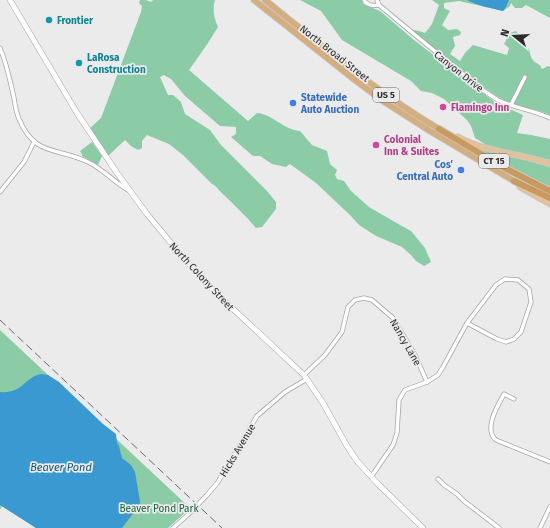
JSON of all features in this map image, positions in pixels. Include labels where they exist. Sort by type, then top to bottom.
[{"type":"highway","name":"North Broad Street","points":[[254,0],[382,101],[514,181]]},
{"type":"highway","name":"North Broad Street","points":[[265,0],[386,95],[438,129]]},
{"type":"highway","points":[[333,63],[337,57]]},
{"type":"highway","name":"CT 15","points":[[438,129],[503,167],[550,191]]},
{"type":"highway","name":"CT 15","points":[[514,181],[550,198]]},
{"type":"main road","name":"North Colony Street","points":[[10,0],[77,113],[128,190],[181,255],[218,295],[305,377],[323,403],[346,446],[371,477],[423,528]]},
{"type":"main road","name":"North Broad Street","points":[[438,129],[449,132],[479,146],[550,164]]},
{"type":"main road","name":"North Broad Street","points":[[514,181],[520,187],[550,204]]},
{"type":"street","name":"Canyon Drive","points":[[364,0],[365,3],[369,5],[379,5]]},
{"type":"street","name":"Canyon Drive","points":[[377,0],[379,5],[429,47],[498,100],[550,118]]},
{"type":"street","points":[[0,49],[7,67],[18,117],[24,132],[34,142],[42,147],[80,158],[88,162],[128,190]]},
{"type":"street","points":[[511,105],[525,76]]},
{"type":"street","points":[[0,192],[24,162],[34,142]]},
{"type":"street","points":[[371,477],[394,445],[397,433],[400,400],[405,390],[427,382],[438,375],[468,322],[496,285],[505,279],[518,280],[529,289],[531,302],[521,332],[514,339],[506,342],[497,339],[468,322]]},
{"type":"street","name":"Nancy Lane","points":[[305,377],[325,355],[342,332],[348,307],[355,300],[364,298],[372,300],[394,318],[415,355],[427,382]]},
{"type":"street","name":"Hicks Avenue","points":[[174,528],[191,512],[218,482],[257,416],[305,377]]},
{"type":"street","points":[[514,399],[504,394],[495,410],[492,418],[493,438],[550,462]]},
{"type":"street","points":[[438,479],[499,528]]},
{"type":"street","points":[[540,528],[550,507]]},
{"type":"green space","points":[[140,0],[151,2],[153,0],[215,0],[214,14],[218,27],[189,70],[248,121],[257,113],[268,116],[289,128],[300,131],[312,145],[327,151],[330,164],[337,170],[335,175],[337,179],[344,181],[351,191],[369,207],[411,231],[425,248],[431,262],[424,266],[416,261],[402,247],[376,236],[359,225],[316,183],[290,164],[286,167],[272,164],[260,156],[253,156],[231,137],[236,134],[236,127],[220,126],[185,96],[171,79],[164,75],[160,77],[168,95],[173,95],[181,102],[185,114],[210,130],[221,145],[267,191],[276,202],[276,209],[262,227],[256,228],[183,155],[169,144],[147,135],[142,141],[142,148],[138,150],[125,140],[108,156],[90,128],[101,118],[141,12],[142,6],[139,3]]},
{"type":"green space","points":[[300,0],[362,0],[363,4],[380,11],[414,40],[496,103],[523,115],[517,133],[550,139],[550,160],[488,146],[475,138],[471,126],[467,120],[444,99],[432,93],[421,91],[411,81],[342,40],[321,11]]},
{"type":"green space","points":[[432,0],[550,0],[550,18],[526,5],[522,8],[515,8],[511,3],[510,6],[503,11],[459,1],[444,3],[444,8],[450,11],[442,25],[448,30],[457,29],[461,32],[460,35],[453,37],[455,46],[450,54],[460,61],[473,45],[507,55],[509,48],[504,44],[510,33],[516,31],[523,41],[522,46],[529,49],[534,61],[540,65],[542,69],[548,66],[550,67],[550,115],[514,104],[495,95],[459,69],[412,30],[425,33],[432,24],[439,5]]},
{"type":"green space","points":[[92,142],[102,156],[98,165],[82,156],[80,151]]},
{"type":"green space","points":[[481,148],[550,167],[550,189],[500,163],[481,151]]},
{"type":"green space","name":"Beaver Pond","points":[[0,330],[190,508],[168,528],[36,528],[2,506],[0,510]]},
{"type":"water","points":[[467,0],[509,0],[503,11]]},
{"type":"water","name":"Beaver Pond","points":[[41,374],[48,375],[59,382],[103,424],[116,434],[117,443],[122,458],[131,465],[135,472],[140,501],[139,508],[122,528],[36,528],[0,505],[0,392],[14,391],[30,379]]},
{"type":"railway","points":[[0,320],[222,528]]},
{"type":"place","name":"Frontier","points":[[49,20]]},
{"type":"place","name":"LaRosa Construction","points":[[79,63]]},
{"type":"place","name":"Statewide Auto Auction","points":[[293,103]]},
{"type":"place","name":"Flamingo Inn","points":[[443,107]]},
{"type":"place","name":"Colonial Inn & Suites","points":[[376,145]]},
{"type":"place","name":"Cos' Central Auto","points":[[461,170]]},
{"type":"park label","name":"Beaver Pond Park","points":[[159,508]]}]
